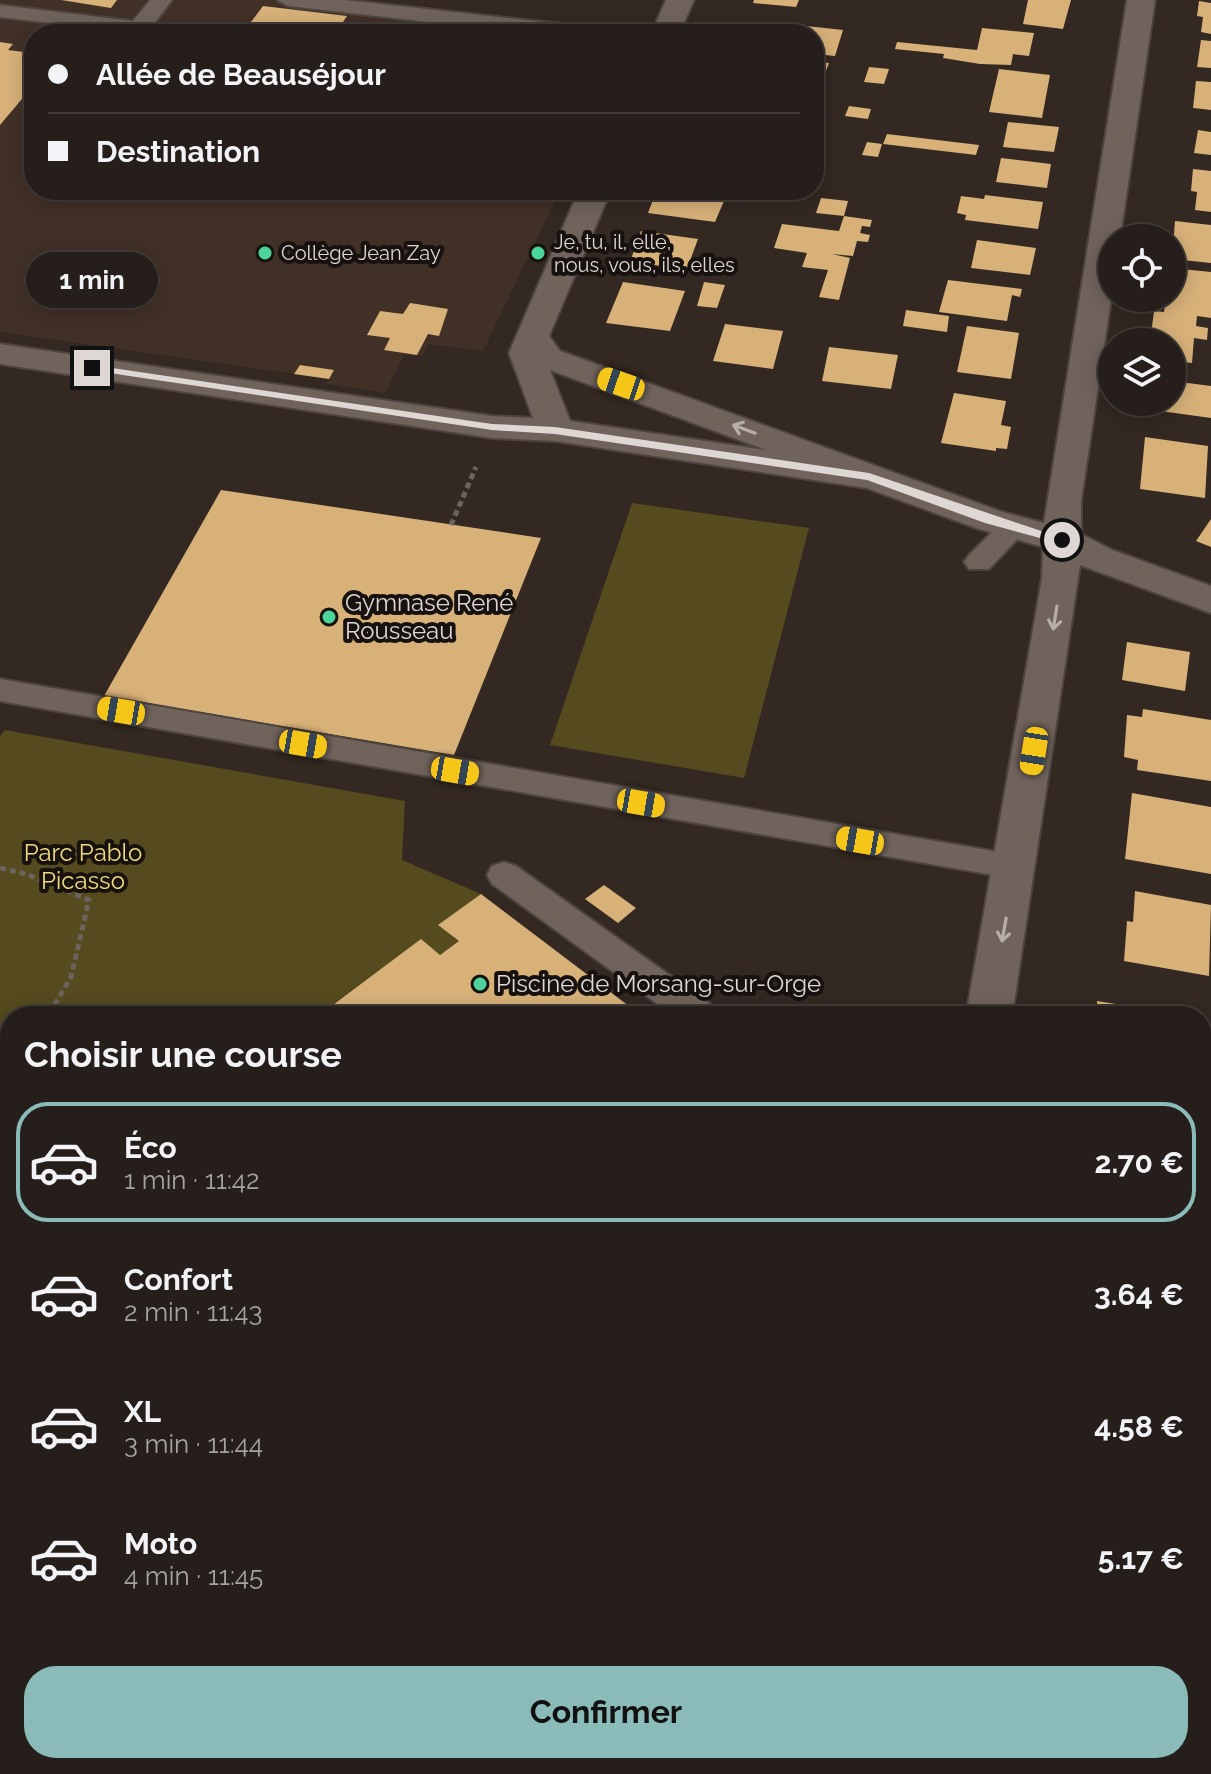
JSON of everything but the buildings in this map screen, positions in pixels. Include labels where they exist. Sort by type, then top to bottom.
[{"type":"street","points":[[669,24],[680,0]]},
{"type":"street","points":[[991,1006],[1061,578],[1063,501],[1141,0]]},
{"type":"street","points":[[555,430],[526,353],[591,200]]},
{"type":"street","points":[[532,336],[548,358],[869,477],[1013,527],[1062,540],[1099,559],[1211,600]]},
{"type":"street","points":[[0,354],[492,427],[555,430],[869,477]]},
{"type":"lane","points":[[142,24],[161,0]]},
{"type":"lane","points":[[288,0],[501,24]]},
{"type":"lane","points":[[0,11],[106,24]]},
{"type":"lane","points":[[979,562],[1013,527]]},
{"type":"lane","points":[[0,690],[1016,867]]},
{"type":"lane","points":[[504,875],[686,1006]]},
{"type":"path","points":[[0,868],[26,874],[89,900],[71,977],[54,1006]]},
{"type":"shaded area","name":"Collège Jean Zay","points":[[0,0],[337,0],[544,24],[24,24],[24,200],[555,200],[483,351],[429,344],[423,355],[404,355],[385,393],[326,384],[333,370],[300,365],[294,374],[0,332]]},
{"type":"green space","points":[[632,503],[809,528],[744,778],[550,745]]},
{"type":"green space","name":"Parc Pablo Picasso","points":[[5,730],[405,801],[402,860],[481,894],[439,925],[459,941],[440,955],[421,940],[330,1006],[0,1006],[0,736]]},
{"type":"place","name":"Collège Jean Zay","points":[[265,253]]},
{"type":"place","name":"Je, tu, il, elle, nous, vous, ils, elles","points":[[538,253]]},
{"type":"place","name":"Gymnase René Rousseau","points":[[329,617]]},
{"type":"place","name":"Piscine de Morsang-sur-Orge","points":[[480,984]]},
{"type":"route","points":[[92,368],[492,427],[555,430],[869,477],[989,520],[1062,540]]}]
